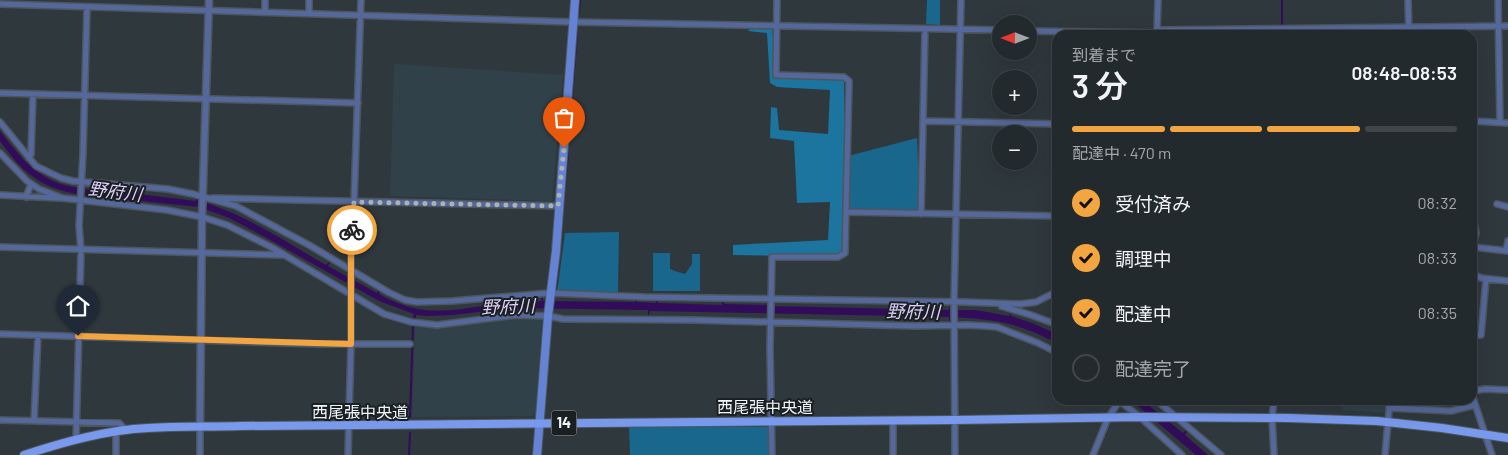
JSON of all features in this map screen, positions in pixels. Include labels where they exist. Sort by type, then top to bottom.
[{"type":"main road","points":[[537,455],[550,293],[556,251],[575,0]]},
{"type":"main road","name":"西尾張中央道","points":[[24,455],[76,440],[126,430],[148,428],[540,423],[1140,417],[1272,418],[1387,422],[1508,438]]},
{"type":"street","points":[[65,0],[65,7]]},
{"type":"street","points":[[200,455],[202,217],[206,198],[206,98],[209,0]]},
{"type":"street","points":[[265,0],[265,12]]},
{"type":"street","points":[[309,0],[309,14]]},
{"type":"street","points":[[348,455],[351,243],[361,0]]},
{"type":"street","points":[[772,455],[770,298],[772,257],[838,257],[845,253],[849,81],[844,77],[776,75],[777,0]]},
{"type":"street","points":[[955,455],[954,302],[960,0]]},
{"type":"street","points":[[1157,30],[1158,0]]},
{"type":"street","points":[[1408,0],[1409,28]]},
{"type":"street","points":[[1498,0],[1500,122]]},
{"type":"street","points":[[0,4],[574,22],[992,30]]},
{"type":"street","points":[[76,440],[81,250],[79,226],[87,8]]},
{"type":"street","points":[[1252,30],[1508,26]]},
{"type":"street","points":[[920,214],[925,29]]},
{"type":"street","points":[[1038,31],[1052,31]]},
{"type":"street","points":[[0,93],[358,103]]},
{"type":"street","points":[[29,158],[31,154],[33,94]]},
{"type":"street","points":[[923,121],[1052,124]]},
{"type":"street","points":[[1477,121],[1508,123]]},
{"type":"street","points":[[0,122],[36,166],[47,172],[61,178],[81,182],[168,189],[236,206],[280,229],[394,296],[417,302],[550,293],[644,297],[1021,304],[1032,303],[1052,295]]},
{"type":"street","points":[[0,154],[31,184],[62,198]]},
{"type":"street","points":[[26,197],[31,184]]},
{"type":"street","points":[[0,195],[62,198],[147,207],[202,217],[227,225],[284,255],[384,314],[413,322],[437,325],[516,314],[563,319],[986,326],[997,328],[1052,350]]},
{"type":"street","points":[[206,198],[558,206]]},
{"type":"street","points":[[1497,204],[1508,207]]},
{"type":"street","points":[[847,212],[1052,216]]},
{"type":"street","points":[[1477,247],[1507,251],[1508,240]]},
{"type":"street","points":[[0,247],[284,255]]},
{"type":"street","points":[[1477,276],[1486,279],[1508,281]]},
{"type":"street","points":[[1477,335],[1481,335],[1486,279]]},
{"type":"street","points":[[992,303],[1031,314],[1052,323]]},
{"type":"street","points":[[0,334],[410,344]]},
{"type":"street","points":[[34,421],[38,335]]},
{"type":"street","points":[[1477,390],[1508,390]]},
{"type":"street","points":[[1093,455],[1108,418],[1116,405]]},
{"type":"street","points":[[1125,405],[1182,455]]},
{"type":"street","points":[[1162,405],[1221,455]]},
{"type":"street","points":[[1273,405],[1272,418],[1274,455]]},
{"type":"street","points":[[1386,455],[1389,405]]},
{"type":"street","points":[[1389,408],[1451,411],[1475,405],[1492,455]]},
{"type":"street","points":[[0,420],[119,423],[126,430]]},
{"type":"street","points":[[893,420],[894,455]]},
{"type":"street","points":[[116,432],[116,455]]},
{"type":"shaded area","points":[[927,0],[940,0],[940,25],[926,24]]},
{"type":"shaded area","points":[[772,26],[776,75],[844,77],[846,251],[838,257],[733,255],[733,245],[828,240],[830,202],[797,203],[794,141],[770,138],[771,107],[777,108],[779,130],[828,134],[830,90],[777,87],[770,83],[767,33],[748,31],[750,29]]},
{"type":"shaded area","points":[[394,64],[563,75],[552,201],[390,196]]},
{"type":"shaded area","points":[[917,138],[920,214],[849,213],[848,156]]},
{"type":"shaded area","points":[[619,232],[618,292],[557,293],[565,233]]},
{"type":"shaded area","points":[[653,253],[670,253],[670,269],[685,274],[692,264],[692,254],[700,254],[700,291],[653,291]]},
{"type":"shaded area","points":[[515,316],[542,318],[536,412],[534,416],[412,417],[415,327],[442,326]]},
{"type":"shaded area","points":[[1343,405],[1388,405],[1387,413],[1343,410]]},
{"type":"shaded area","points":[[629,426],[769,427],[770,455],[630,455]]},
{"type":"water","name":"野府川","points":[[0,131],[32,168],[49,179],[65,185],[120,192],[122,187],[122,192],[196,201],[198,196],[198,201],[247,220],[326,265],[330,261],[328,266],[377,293],[381,289],[379,294],[384,297],[418,309],[434,311],[451,310],[541,301],[542,295],[543,301],[635,302],[637,298],[637,302],[656,303],[656,299],[658,299],[658,303],[722,305],[722,300],[724,300],[724,304],[768,305],[768,300],[770,300],[770,306],[949,310],[951,305],[951,310],[976,310],[1009,316],[1010,313],[1011,316],[1052,332],[1052,340],[1006,323],[980,319],[951,317],[951,322],[949,322],[949,317],[650,311],[648,316],[648,310],[514,308],[452,315],[416,315],[415,326],[411,325],[414,314],[379,301],[229,218],[199,207],[131,200],[131,204],[129,204],[129,200],[66,192],[54,188],[27,172],[0,141]]},
{"type":"water","points":[[1137,405],[1148,405],[1183,433],[1186,430],[1185,435],[1208,455],[1196,455]]},
{"type":"waterway","points":[[579,12],[580,0]]},
{"type":"waterway","points":[[1282,0],[1282,25]]},
{"type":"waterway","points":[[569,135],[577,32]]},
{"type":"waterway","points":[[560,247],[568,152]]},
{"type":"waterway","points":[[556,284],[558,266]]},
{"type":"waterway","points":[[410,417],[413,325]]},
{"type":"waterway","points":[[409,455],[410,433]]},
{"type":"way so far","points":[[352,230],[354,202],[558,206],[564,148]]},
{"type":"route","points":[[78,336],[351,344],[352,230]]}]
